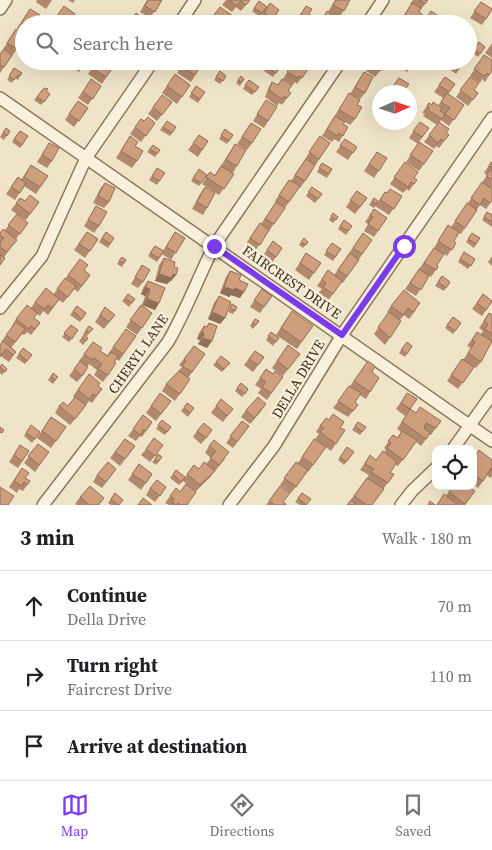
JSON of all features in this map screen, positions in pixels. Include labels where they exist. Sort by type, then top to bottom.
[{"type":"street","points":[[0,9],[6,0]]},
{"type":"street","points":[[185,15],[195,0]]},
{"type":"street","points":[[373,15],[384,0]]},
{"type":"street","points":[[0,308],[42,256],[86,158],[147,70]]},
{"type":"street","name":"CHERYL LANE","points":[[43,505],[168,342],[180,321],[214,246],[335,70]]},
{"type":"street","name":"FAIRCREST DRIVE","points":[[0,98],[492,440]]},
{"type":"street","name":"DELLA DRIVE","points":[[229,505],[284,431],[342,335],[492,118]]},
{"type":"street","points":[[456,445],[492,394]]},
{"type":"street","points":[[401,505],[412,491],[432,472]]},
{"type":"building","points":[[148,0],[162,0],[155,12],[145,6]]},
{"type":"building","points":[[229,0],[250,0],[246,5],[241,1],[237,6]]},
{"type":"building","points":[[336,0],[350,0],[344,11],[333,5]]},
{"type":"building","points":[[419,0],[428,0],[425,4]]},
{"type":"building","points":[[259,1],[267,7],[262,13],[254,8]]},
{"type":"building","points":[[481,2],[492,9],[486,19],[474,11]]},
{"type":"building","points":[[270,3],[279,10],[276,15],[264,13]]},
{"type":"building","points":[[412,3],[421,8],[419,12],[423,15],[405,15]]},
{"type":"building","points":[[64,6],[75,14],[74,15],[58,15]]},
{"type":"building","points":[[306,6],[312,9],[309,14],[310,15],[300,15]]},
{"type":"building","points":[[220,7],[232,15],[214,15]]},
{"type":"building","points":[[30,9],[40,15],[26,15]]},
{"type":"building","points":[[327,11],[333,15],[325,15]]},
{"type":"building","points":[[431,11],[437,15],[428,15]]},
{"type":"building","points":[[15,31],[15,48],[7,43]]},
{"type":"building","points":[[479,42],[485,47],[480,54],[477,52]]},
{"type":"building","points":[[4,49],[12,55],[4,67],[0,65],[0,54]]},
{"type":"building","points":[[484,55],[492,60],[492,71],[489,75],[487,73],[484,76],[475,70],[477,70],[477,65]]},
{"type":"building","points":[[14,68],[22,73],[14,80],[9,76]]},
{"type":"building","points":[[95,70],[111,70],[106,77]]},
{"type":"building","points":[[187,70],[198,70],[195,75]]},
{"type":"building","points":[[288,70],[307,70],[302,78],[299,76],[297,78],[287,72]]},
{"type":"building","points":[[220,71],[226,76],[223,81],[216,77]]},
{"type":"building","points":[[364,72],[373,77],[365,93],[355,87]]},
{"type":"building","points":[[175,74],[190,85],[182,97],[167,86]]},
{"type":"building","points":[[241,76],[244,79],[242,82],[238,80]]},
{"type":"building","points":[[445,77],[455,84],[449,92],[439,85]]},
{"type":"building","points":[[470,77],[479,83],[474,90],[478,93],[473,100],[460,90]]},
{"type":"building","points":[[399,78],[409,84],[408,85],[394,85]]},
{"type":"building","points":[[91,79],[101,86],[93,99],[83,92]]},
{"type":"building","points":[[282,79],[292,85],[288,91],[291,93],[287,98],[284,96],[282,99],[269,90],[272,82],[278,85]]},
{"type":"building","points":[[249,80],[259,87],[255,92],[245,85]]},
{"type":"building","points":[[196,86],[205,92],[200,99],[191,93]]},
{"type":"building","points":[[45,88],[48,89],[46,91],[50,94],[44,102],[37,97]]},
{"type":"building","points":[[349,93],[360,100],[357,105],[362,107],[355,119],[339,110]]},
{"type":"building","points":[[447,93],[464,105],[454,120],[445,114],[450,108],[441,102]]},
{"type":"building","points":[[162,95],[172,102],[162,115],[153,107]]},
{"type":"building","points":[[266,100],[277,107],[268,121],[257,114]]},
{"type":"building","points":[[78,101],[88,108],[79,121],[69,114]]},
{"type":"building","points":[[433,102],[442,108],[440,111],[445,114],[442,119],[428,110],[427,106],[429,103],[432,105]]},
{"type":"building","points":[[335,116],[345,122],[343,124],[348,127],[343,136],[339,133],[337,136],[327,129]]},
{"type":"building","points":[[148,117],[155,123],[146,136],[135,127],[141,119],[144,121]]},
{"type":"building","points":[[167,121],[176,127],[172,133],[163,127]]},
{"type":"building","points":[[420,122],[429,128],[422,137],[413,131],[417,130]]},
{"type":"building","points":[[439,122],[449,129],[446,133],[449,135],[444,141],[441,139],[438,143],[429,135]]},
{"type":"building","points":[[251,123],[261,129],[252,143],[242,137]]},
{"type":"building","points":[[6,128],[10,131],[7,136],[3,133]]},
{"type":"building","points":[[225,129],[233,135],[229,141],[221,135]]},
{"type":"building","points":[[20,131],[28,136],[22,145],[14,139]]},
{"type":"building","points":[[199,135],[208,141],[202,150],[193,143]]},
{"type":"building","points":[[130,136],[138,142],[135,146],[143,151],[137,161],[121,151]]},
{"type":"building","points":[[320,136],[330,143],[319,159],[309,152]]},
{"type":"building","points":[[345,139],[357,147],[353,153],[340,145]]},
{"type":"building","points":[[419,142],[433,151],[424,164],[410,155]]},
{"type":"building","points":[[49,143],[59,148],[52,161],[42,155]]},
{"type":"building","points":[[235,144],[246,150],[237,166],[226,160]]},
{"type":"building","points":[[153,145],[160,150],[157,154],[150,149]]},
{"type":"building","points":[[377,152],[387,158],[379,171],[369,164]]},
{"type":"building","points":[[306,159],[315,165],[305,181],[295,175]]},
{"type":"building","points":[[405,162],[418,172],[414,178],[417,180],[414,184],[411,182],[408,187],[394,177]]},
{"type":"building","points":[[322,163],[332,169],[329,174],[319,168]]},
{"type":"building","points":[[31,165],[48,176],[40,187],[24,177]]},
{"type":"building","points":[[221,166],[234,174],[224,189],[206,177],[210,172],[215,176]]},
{"type":"building","points":[[157,168],[165,173],[159,181],[152,176]]},
{"type":"building","points":[[492,168],[492,180],[486,176]]},
{"type":"building","points":[[199,169],[207,175],[201,183],[193,178]]},
{"type":"building","points":[[18,177],[26,183],[20,193],[11,187]]},
{"type":"building","points":[[289,180],[300,186],[289,202],[279,195]]},
{"type":"building","points":[[482,182],[492,189],[492,201],[490,203],[484,198],[480,205],[471,198]]},
{"type":"building","points":[[105,183],[115,188],[109,202],[98,196]]},
{"type":"building","points":[[205,187],[215,193],[207,208],[197,202]]},
{"type":"building","points":[[312,187],[322,194],[318,199],[308,192]]},
{"type":"building","points":[[390,189],[402,196],[394,209],[380,200],[385,192],[387,193]]},
{"type":"building","points":[[357,191],[367,198],[360,207],[350,200]]},
{"type":"building","points":[[30,195],[39,202],[30,214],[16,203],[20,198],[25,201]]},
{"type":"building","points":[[374,198],[378,201],[376,204],[372,201]]},
{"type":"building","points":[[276,202],[285,208],[274,224],[265,219]]},
{"type":"building","points":[[467,203],[477,210],[465,228],[455,221]]},
{"type":"building","points":[[96,206],[107,212],[99,226],[88,220]]},
{"type":"building","points":[[374,209],[387,218],[378,231],[368,224],[373,217],[370,215]]},
{"type":"building","points":[[487,212],[492,215],[492,222],[484,217]]},
{"type":"building","points":[[333,213],[338,217],[336,220],[331,216]]},
{"type":"building","points":[[17,214],[28,223],[20,234],[8,225]]},
{"type":"building","points":[[344,220],[352,226],[348,231],[340,226]]},
{"type":"building","points":[[260,223],[269,230],[260,245],[250,238]]},
{"type":"building","points":[[448,225],[459,232],[452,250],[438,241]]},
{"type":"building","points":[[3,229],[17,240],[7,252],[0,247],[0,243],[4,238],[0,235]]},
{"type":"building","points":[[87,232],[98,239],[90,251],[79,244]]},
{"type":"building","points":[[106,232],[114,238],[110,244],[102,238]]},
{"type":"building","points":[[175,232],[185,238],[176,253],[166,247]]},
{"type":"building","points":[[363,233],[372,240],[362,254],[353,248]]},
{"type":"building","points":[[472,233],[480,238],[476,244],[468,239]]},
{"type":"building","points":[[304,238],[308,242],[306,245],[301,242]]},
{"type":"building","points":[[273,241],[282,248],[276,257],[267,250]]},
{"type":"building","points":[[332,243],[341,249],[335,257],[326,251]]},
{"type":"building","points":[[155,246],[164,251],[159,258],[150,253]]},
{"type":"building","points":[[434,248],[444,254],[436,270],[424,263]]},
{"type":"building","points":[[464,252],[475,259],[471,266],[460,259]]},
{"type":"building","points":[[306,253],[321,263],[314,273],[300,263]]},
{"type":"building","points":[[350,253],[359,260],[347,276],[338,270]]},
{"type":"building","points":[[0,255],[5,258],[0,265]]},
{"type":"building","points":[[122,257],[126,260],[124,263],[119,261]]},
{"type":"building","points":[[164,258],[175,262],[174,267],[178,268],[176,275],[173,274],[172,278],[159,274]]},
{"type":"building","points":[[80,259],[88,265],[84,270],[90,275],[82,286],[68,275]]},
{"type":"building","points":[[142,265],[150,270],[143,282],[135,277]]},
{"type":"building","points":[[419,269],[429,276],[421,290],[410,283]]},
{"type":"building","points":[[328,270],[342,281],[333,294],[323,287],[326,283],[322,279]]},
{"type":"building","points":[[230,271],[241,275],[239,280],[248,284],[244,292],[235,288],[234,290],[224,287]]},
{"type":"building","points":[[442,276],[450,282],[446,288],[438,282]]},
{"type":"building","points":[[65,278],[76,286],[68,297],[57,289]]},
{"type":"building","points":[[148,281],[165,288],[159,303],[147,299],[150,289],[145,287]]},
{"type":"building","points":[[46,288],[59,299],[52,308],[48,305],[44,309],[35,302]]},
{"type":"building","points":[[262,289],[272,296],[264,307],[254,300]]},
{"type":"building","points":[[404,290],[420,303],[413,312],[408,308],[403,315],[391,306]]},
{"type":"building","points":[[128,294],[135,299],[132,303],[125,298]]},
{"type":"building","points":[[483,294],[492,301],[486,310],[477,303]]},
{"type":"building","points":[[219,296],[231,302],[225,318],[212,312]]},
{"type":"building","points":[[232,304],[237,307],[235,311],[230,308]]},
{"type":"building","points":[[27,305],[37,313],[34,318],[40,323],[35,329],[31,326],[29,329],[16,319]]},
{"type":"building","points":[[141,305],[152,313],[142,328],[130,320]]},
{"type":"building","points":[[77,306],[86,313],[82,319],[73,311]]},
{"type":"building","points":[[105,307],[115,315],[109,322],[100,315]]},
{"type":"building","points":[[292,311],[313,326],[301,342],[281,328]]},
{"type":"building","points":[[389,312],[401,321],[390,338],[378,327]]},
{"type":"building","points":[[489,313],[492,315],[492,334],[485,329],[488,324],[484,321]]},
{"type":"building","points":[[453,317],[461,323],[455,331],[447,325]]},
{"type":"building","points":[[255,319],[259,321],[256,325],[252,323]]},
{"type":"building","points":[[16,322],[25,329],[15,342],[6,335]]},
{"type":"building","points":[[209,323],[217,326],[212,341],[203,338],[204,333],[202,332],[204,326],[207,327]]},
{"type":"building","points":[[71,325],[78,330],[72,339],[64,333]]},
{"type":"building","points":[[89,326],[93,329],[89,333],[86,330]]},
{"type":"building","points":[[126,329],[136,336],[123,354],[113,347]]},
{"type":"building","points":[[271,332],[279,338],[276,342],[268,336]]},
{"type":"building","points":[[477,332],[492,341],[481,362],[468,353],[475,342],[472,340]]},
{"type":"building","points":[[84,335],[88,338],[86,341],[82,338]]},
{"type":"building","points":[[3,341],[16,352],[13,355],[6,349],[0,357],[0,345]]},
{"type":"building","points":[[93,342],[102,348],[100,351],[108,356],[111,352],[118,356],[108,375],[98,369],[102,364],[84,354]]},
{"type":"building","points":[[407,342],[412,346],[407,354],[401,350]]},
{"type":"building","points":[[288,345],[300,354],[288,369],[277,361]]},
{"type":"building","points":[[194,346],[205,354],[192,372],[182,366],[186,361],[184,359]]},
{"type":"building","points":[[23,348],[32,355],[27,361],[19,354]]},
{"type":"building","points":[[255,351],[264,357],[258,365],[249,359]]},
{"type":"building","points":[[221,356],[230,363],[224,369],[216,362]]},
{"type":"building","points":[[462,359],[474,367],[463,383],[451,375]]},
{"type":"building","points":[[80,361],[88,367],[82,376],[74,369]]},
{"type":"building","points":[[368,361],[375,366],[372,372],[379,378],[370,392],[354,381]]},
{"type":"building","points":[[2,364],[7,369],[5,372],[0,367]]},
{"type":"building","points":[[266,369],[273,374],[275,371],[283,377],[271,393],[262,387],[266,382],[260,378]]},
{"type":"building","points":[[179,371],[190,379],[180,394],[166,384]]},
{"type":"building","points":[[53,373],[58,377],[55,380],[51,377]]},
{"type":"building","points":[[89,374],[100,383],[98,386],[102,389],[96,396],[93,394],[89,399],[78,390]]},
{"type":"building","points":[[241,383],[248,389],[245,394],[237,388]]},
{"type":"building","points":[[349,386],[361,393],[355,402],[358,405],[353,411],[338,401]]},
{"type":"building","points":[[160,393],[171,401],[161,414],[151,406]]},
{"type":"building","points":[[407,393],[417,399],[410,409],[401,403]]},
{"type":"building","points":[[75,397],[86,405],[75,419],[59,406],[63,402],[68,406]]},
{"type":"building","points":[[258,397],[266,404],[254,418],[246,410]]},
{"type":"building","points":[[221,399],[233,409],[227,416],[216,406]]},
{"type":"building","points":[[187,403],[194,408],[190,413],[184,408]]},
{"type":"building","points":[[420,407],[441,421],[436,428],[426,423],[424,428],[430,433],[426,439],[402,422],[410,409],[416,413]]},
{"type":"building","points":[[333,414],[344,422],[340,428],[345,430],[336,444],[320,432],[324,428],[320,426],[326,418],[329,420]]},
{"type":"building","points":[[143,415],[152,422],[146,431],[144,429],[140,435],[133,429]]},
{"type":"building","points":[[51,417],[66,427],[56,441],[42,431]]},
{"type":"building","points":[[162,420],[171,427],[167,432],[158,425]]},
{"type":"building","points":[[242,421],[249,426],[237,442],[230,436]]},
{"type":"building","points":[[358,422],[366,427],[362,432],[355,426]]},
{"type":"building","points":[[204,423],[212,430],[206,438],[197,431]]},
{"type":"building","points":[[31,425],[40,432],[35,439],[26,433]]},
{"type":"building","points":[[402,431],[417,440],[403,460],[387,448],[391,443],[388,441],[393,435],[398,438]]},
{"type":"building","points":[[154,438],[163,445],[155,456],[146,449]]},
{"type":"building","points":[[125,439],[135,446],[125,459],[115,452]]},
{"type":"building","points":[[314,439],[326,447],[313,465],[302,457]]},
{"type":"building","points":[[214,440],[229,452],[219,465],[210,458],[216,451],[209,446]]},
{"type":"building","points":[[38,444],[49,452],[39,465],[28,456]]},
{"type":"building","points":[[20,445],[29,451],[22,461],[14,455]]},
{"type":"building","points":[[347,447],[354,452],[346,462],[340,457]]},
{"type":"building","points":[[479,450],[492,460],[492,469],[483,481],[477,477],[477,453]]},
{"type":"building","points":[[383,451],[397,462],[390,473],[394,474],[388,483],[371,472],[374,469],[365,464],[370,455],[376,460]]},
{"type":"building","points":[[158,454],[162,457],[158,462],[155,459]]},
{"type":"building","points":[[108,462],[116,469],[106,482],[97,475]]},
{"type":"building","points":[[204,462],[215,471],[200,485],[187,474],[194,465],[199,469]]},
{"type":"building","points":[[296,462],[308,470],[296,487],[284,478]]},
{"type":"building","points":[[139,464],[152,474],[146,483],[132,474]]},
{"type":"building","points":[[22,468],[29,473],[25,478],[30,481],[27,485],[24,482],[22,486],[14,481]]},
{"type":"building","points":[[176,470],[185,477],[181,482],[173,474]]},
{"type":"building","points":[[367,478],[384,489],[372,505],[367,505],[354,496]]},
{"type":"building","points":[[157,480],[166,487],[160,496],[150,488]]},
{"type":"building","points":[[186,484],[196,492],[187,505],[178,503],[176,505],[172,502],[174,499],[170,496],[176,488],[180,492]]},
{"type":"building","points":[[90,486],[104,498],[98,505],[89,505],[80,497]]},
{"type":"building","points":[[280,486],[290,493],[283,502],[285,505],[275,505],[269,501]]},
{"type":"building","points":[[0,487],[14,496],[8,505],[0,505]]},
{"type":"building","points":[[450,490],[475,491],[465,504],[449,492]]},
{"type":"building","points":[[115,493],[123,500],[119,505],[111,499]]},
{"type":"building","points":[[302,493],[311,499],[306,505],[298,498]]},
{"type":"building","points":[[444,494],[457,504],[437,505]]},
{"type":"building","points":[[143,498],[152,505],[138,505]]},
{"type":"building","points":[[351,500],[357,505],[347,505]]},
{"type":"route","points":[[214,246],[342,335],[404,246]]}]
